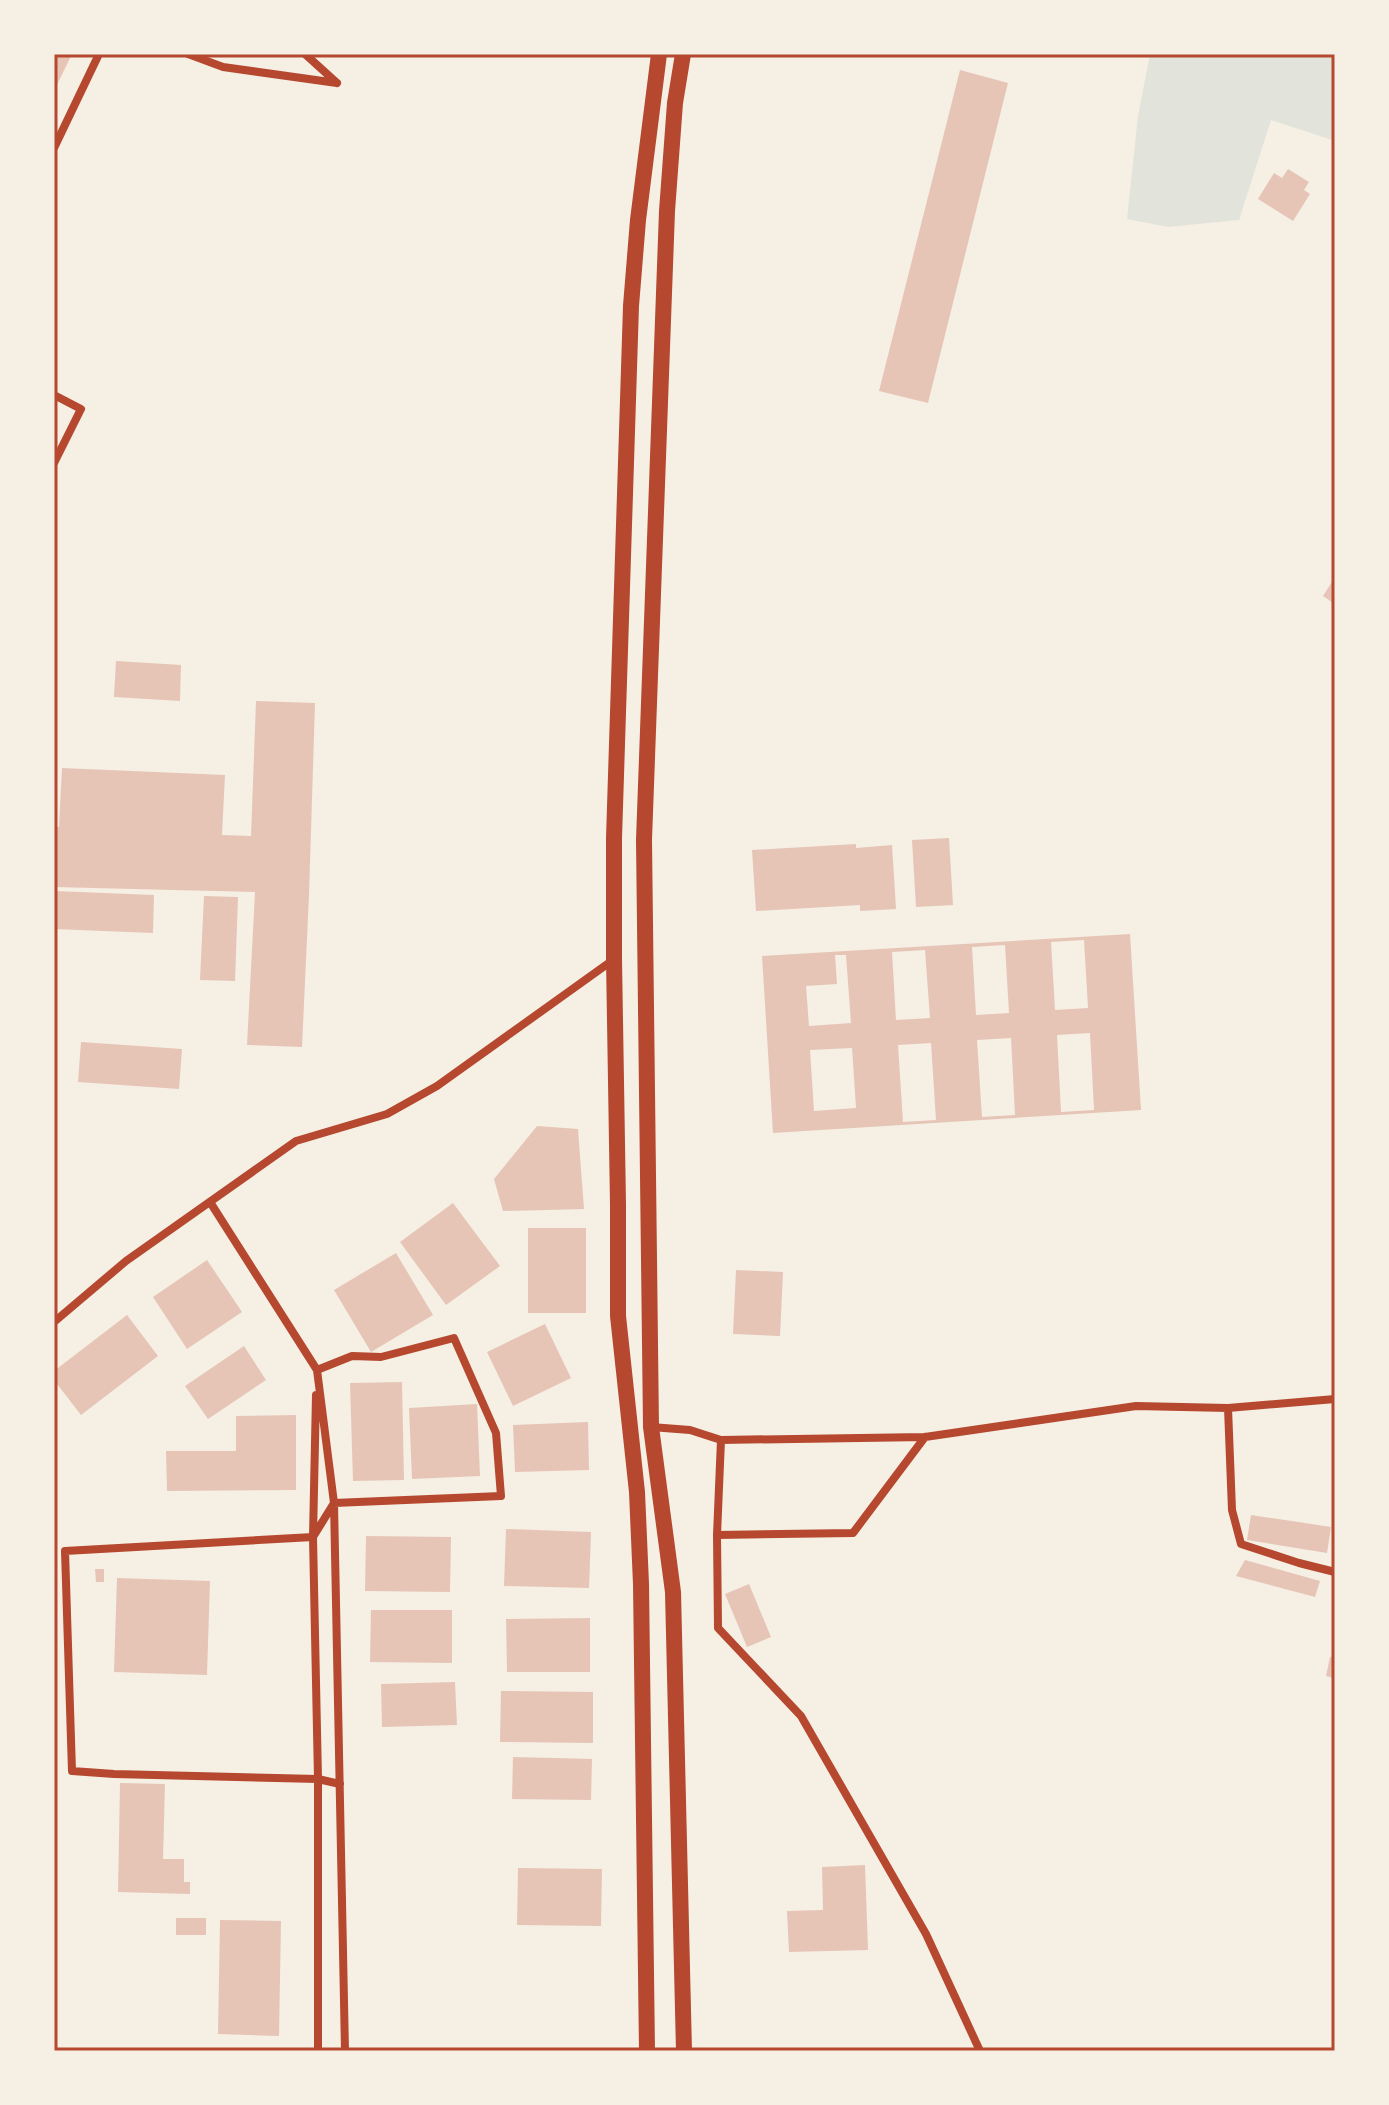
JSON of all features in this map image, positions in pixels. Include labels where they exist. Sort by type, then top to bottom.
[{"type":"highway","points":[[647,2051],[641,1584],[637,1492],[618,1316],[614,838],[631,306],[638,220],[659,54]]},
{"type":"highway","points":[[683,54],[675,103],[667,211],[644,840],[651,1427],[673,1592],[684,2051]]},
{"type":"highway","points":[[618,1204],[647,1202]]},
{"type":"street","points":[[54,148],[99,54]]},
{"type":"street","points":[[188,54],[223,67],[337,83],[305,54]]},
{"type":"street","points":[[54,395],[81,409],[54,463]]},
{"type":"street","points":[[54,1322],[126,1261],[296,1141],[387,1114],[437,1086],[614,959]]},
{"type":"street","points":[[210,1202],[317,1370],[334,1503],[345,2051]]},
{"type":"street","points":[[317,1370],[352,1356],[381,1357],[454,1338],[496,1433],[501,1496],[334,1503]]},
{"type":"street","points":[[317,1370],[313,1537],[318,1779],[318,2051]]},
{"type":"street","points":[[651,1427],[690,1430],[721,1440],[925,1437],[1136,1406],[1228,1408],[1335,1399]]},
{"type":"street","points":[[1228,1408],[1232,1510],[1241,1544],[1335,1572]]},
{"type":"street","points":[[717,1535],[853,1533],[925,1437]]},
{"type":"street","points":[[721,1440],[717,1535],[718,1628],[801,1716],[926,1934],[980,2051]]},
{"type":"street","points":[[313,1537],[334,1503]]},
{"type":"street","points":[[313,1537],[65,1551],[72,1771],[318,1779],[340,1784]]},
{"type":"shaded area","points":[[1150,54],[1335,54],[1335,141],[1271,120],[1239,220],[1168,227],[1127,219],[1138,116]]},
{"type":"building","points":[[54,54],[72,54],[54,91]]},
{"type":"building","points":[[960,70],[1008,83],[928,403],[879,391]]},
{"type":"building","points":[[1288,169],[1309,182],[1304,190],[1310,194],[1293,221],[1258,199],[1274,173],[1282,178]]},
{"type":"building","points":[[1335,577],[1335,604],[1323,596]]},
{"type":"building","points":[[116,661],[181,665],[180,701],[114,697]]},
{"type":"building","points":[[256,701],[315,703],[302,1047],[247,1045],[255,892],[54,887],[54,827],[59,827],[62,768],[225,775],[222,835],[251,836]]},
{"type":"building","points":[[949,838],[953,905],[916,907],[912,840]]},
{"type":"building","points":[[856,844],[856,848],[892,845],[896,909],[860,911],[860,905],[756,911],[752,850]]},
{"type":"building","points":[[54,891],[154,895],[153,933],[54,929]]},
{"type":"building","points":[[204,896],[238,897],[235,981],[200,980]]},
{"type":"building","points":[[1130,934],[1141,1110],[773,1133],[762,956]],"holes":[[[1084,940],[1088,1008],[1055,1010],[1051,942]],[[1005,945],[1009,1013],[976,1015],[972,947]],[[925,950],[930,1018],[896,1020],[892,952]],[[835,955],[846,955],[851,1023],[809,1026],[806,986],[837,984]],[[1090,1033],[1094,1110],[1061,1112],[1057,1035]],[[1011,1038],[1015,1115],[982,1117],[977,1040]],[[931,1043],[936,1120],[903,1122],[898,1045]],[[852,1048],[856,1108],[814,1111],[810,1050]]]},
{"type":"building","points":[[81,1042],[182,1049],[179,1089],[78,1082]]},
{"type":"building","points":[[537,1126],[578,1129],[584,1209],[503,1211],[494,1179]]},
{"type":"building","points":[[453,1203],[500,1266],[446,1305],[400,1242]]},
{"type":"building","points":[[528,1228],[586,1228],[586,1313],[528,1313]]},
{"type":"building","points":[[396,1253],[433,1315],[371,1352],[334,1290]]},
{"type":"building","points":[[207,1260],[242,1312],[187,1349],[153,1297]]},
{"type":"building","points":[[736,1270],[783,1272],[780,1336],[733,1334]]},
{"type":"building","points":[[127,1315],[158,1356],[81,1415],[54,1380],[54,1371]]},
{"type":"building","points":[[545,1324],[571,1378],[513,1406],[487,1352]]},
{"type":"building","points":[[244,1346],[266,1380],[208,1419],[185,1386]]},
{"type":"building","points":[[402,1382],[404,1480],[353,1481],[350,1383]]},
{"type":"building","points":[[477,1404],[480,1476],[412,1479],[409,1408]]},
{"type":"building","points":[[296,1415],[296,1490],[167,1491],[166,1451],[236,1451],[236,1416]]},
{"type":"building","points":[[588,1422],[589,1470],[515,1472],[513,1425]]},
{"type":"building","points":[[1251,1515],[1331,1527],[1327,1553],[1247,1540]]},
{"type":"building","points":[[506,1529],[591,1532],[589,1588],[504,1586]]},
{"type":"building","points":[[366,1536],[451,1537],[450,1592],[365,1591]]},
{"type":"building","points":[[1245,1560],[1320,1581],[1315,1597],[1236,1576]]},
{"type":"building","points":[[95,1569],[104,1569],[104,1582],[96,1582]]},
{"type":"building","points":[[117,1578],[210,1581],[207,1675],[114,1672]]},
{"type":"building","points":[[749,1584],[771,1637],[747,1647],[725,1594]]},
{"type":"building","points":[[371,1610],[452,1610],[452,1663],[370,1662]]},
{"type":"building","points":[[590,1618],[590,1672],[507,1672],[506,1619]]},
{"type":"building","points":[[1330,1657],[1335,1658],[1335,1678],[1326,1676]]},
{"type":"building","points":[[455,1682],[457,1725],[382,1727],[381,1684]]},
{"type":"building","points":[[501,1691],[593,1692],[593,1743],[500,1742]]},
{"type":"building","points":[[513,1757],[592,1759],[591,1800],[512,1799]]},
{"type":"building","points":[[120,1783],[165,1784],[163,1859],[184,1859],[184,1882],[190,1882],[190,1894],[118,1892]]},
{"type":"building","points":[[865,1865],[868,1950],[789,1952],[787,1911],[823,1910],[822,1867]]},
{"type":"building","points":[[518,1868],[602,1869],[601,1926],[517,1925]]},
{"type":"building","points":[[176,1918],[206,1918],[206,1935],[176,1935]]},
{"type":"building","points":[[220,1920],[281,1921],[279,2036],[218,2034]]}]
